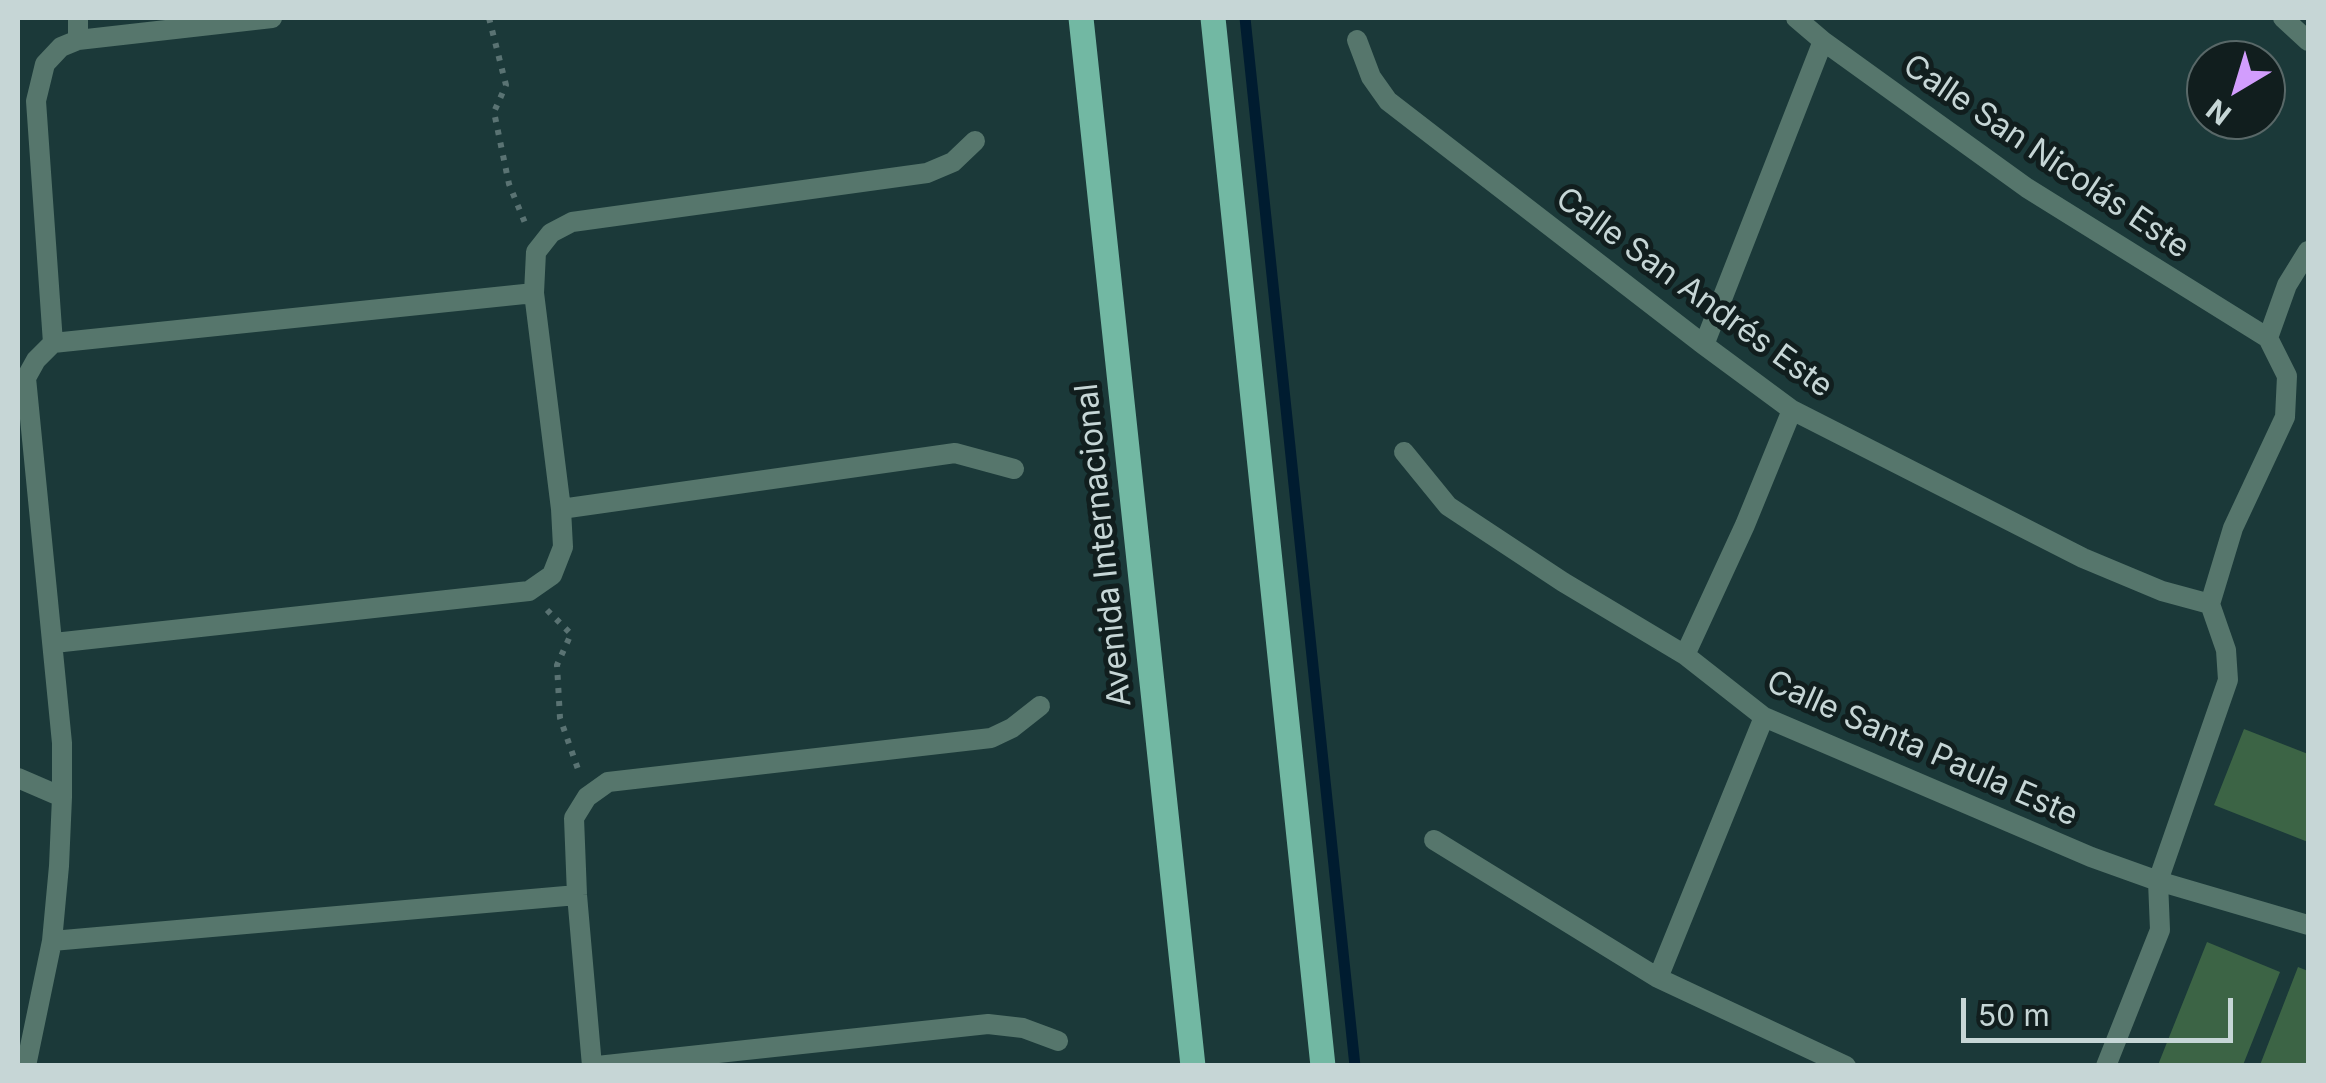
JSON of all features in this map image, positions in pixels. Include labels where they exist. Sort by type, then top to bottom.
[{"type":"main road","name":"Avenida Internacional","points":[[1081,18],[1193,1066]]},
{"type":"main road","points":[[1213,18],[1322,1066]]},
{"type":"street","points":[[78,18],[78,40]]},
{"type":"street","points":[[53,344],[36,102],[45,64],[61,47],[78,40],[272,18]]},
{"type":"street","name":"Calle San Nicolás Este","points":[[1796,18],[2028,188],[2268,338]]},
{"type":"street","points":[[2282,18],[2308,41]]},
{"type":"street","name":"Calle San Andrés Este","points":[[1357,40],[1371,78],[1388,101],[1792,410],[2083,558],[2162,591],[2210,604]]},
{"type":"street","points":[[1704,345],[1823,41]]},
{"type":"street","points":[[54,644],[529,591],[552,575],[563,547],[534,293],[536,252],[551,233],[572,222],[927,173],[953,162],[974,142]]},
{"type":"street","points":[[2106,1066],[2160,930],[2158,881],[2228,680],[2226,650],[2210,604],[2232,528],[2284,417],[2287,376],[2268,338],[2287,286],[2308,251]]},
{"type":"street","points":[[26,1066],[52,941],[62,796],[54,644],[26,378],[36,360],[53,344],[534,293]]},
{"type":"street","points":[[1685,656],[1792,410]]},
{"type":"street","name":"Calle Santa Paula Este","points":[[1404,452],[1448,506],[1685,656],[1764,718],[2092,857],[2158,881],[2308,925]]},
{"type":"street","points":[[561,509],[954,453],[1014,469]]},
{"type":"street","points":[[1040,706],[1012,728],[991,738],[608,782],[587,796],[574,818],[577,895],[594,1066],[988,1024],[1023,1028],[1058,1041]]},
{"type":"street","points":[[1658,978],[1764,718]]},
{"type":"street","points":[[18,778],[62,796]]},
{"type":"street","points":[[1434,840],[1658,978],[1846,1066]]},
{"type":"street","points":[[52,941],[577,895]]},
{"type":"path","points":[[489,18],[506,86],[494,112],[509,184],[536,252]]},
{"type":"path","points":[[529,591],[571,634],[557,665],[560,718],[587,796]]},
{"type":"green space","points":[[2244,729],[2308,754],[2308,842],[2214,805]]},
{"type":"green space","points":[[2207,942],[2280,972],[2243,1065],[2158,1065]]},
{"type":"green space","points":[[2298,967],[2308,971],[2308,1065],[2260,1065]]},
{"type":"waterway","points":[[1245,18],[1355,1066]]}]
